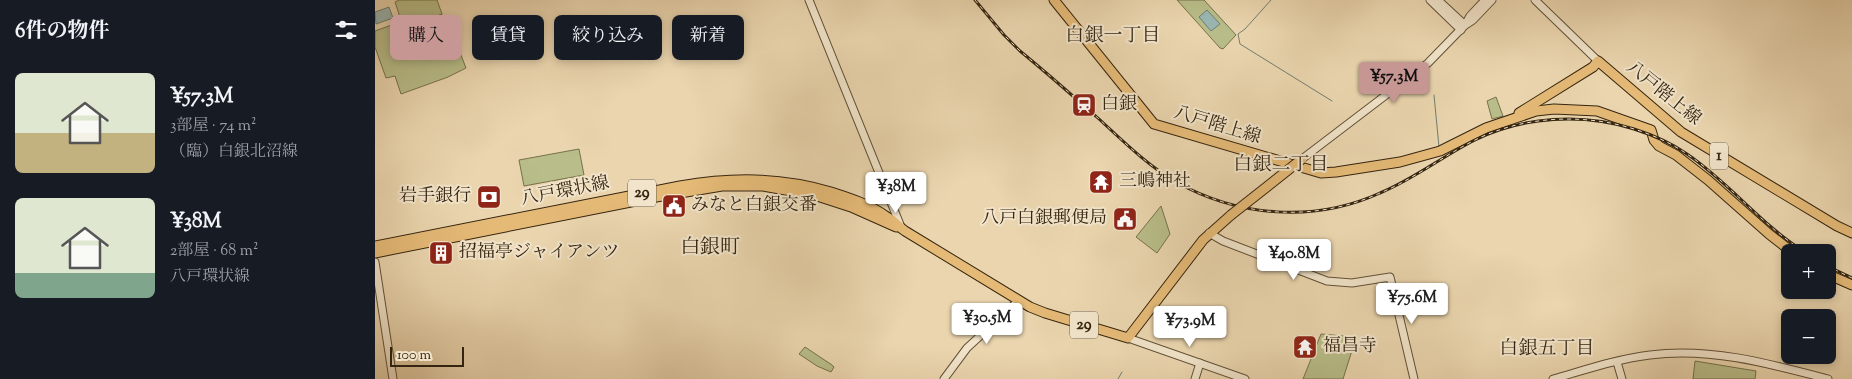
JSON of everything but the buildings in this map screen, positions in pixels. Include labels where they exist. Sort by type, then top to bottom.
[{"type":"main road","name":"八戸階上線","points":[[1053,0],[1154,124],[1321,173],[1400,162],[1440,151],[1471,135],[1537,111],[1575,109],[1597,111],[1647,127],[1651,130],[1654,140],[1659,146],[1676,155],[1708,180],[1782,244]]},
{"type":"main road","name":"八戸階上線","points":[[1510,120],[1598,61],[1681,132],[1837,226],[1852,233]]},
{"type":"main road","points":[[1128,338],[1209,233],[1302,160]]},
{"type":"main road","name":"八戸環状線","points":[[375,246],[680,186],[721,180],[769,180],[800,184],[841,195],[889,217],[901,229],[1018,300],[1045,313],[1128,338]]},
{"type":"main road","name":"八戸環状線","points":[[375,254],[722,186],[763,186],[814,194],[851,207],[901,229]]},
{"type":"main road","points":[[1836,278],[1852,285]]},
{"type":"street","points":[[809,0],[901,229]]},
{"type":"street","points":[[1430,0],[1463,28]]},
{"type":"street","points":[[1438,0],[1463,28]]},
{"type":"street","points":[[1463,28],[1470,16],[1485,0]]},
{"type":"street","points":[[1302,160],[1429,63],[1492,0]]},
{"type":"street","points":[[1535,0],[1598,61]]},
{"type":"street","points":[[879,212],[887,207],[889,197]]},
{"type":"street","points":[[1209,233],[1223,241],[1327,281],[1351,283],[1390,276],[1414,379]]},
{"type":"street","points":[[375,262],[393,379]]},
{"type":"street","points":[[944,379],[967,348],[1018,300]]},
{"type":"street","points":[[1128,338],[1245,379]]},
{"type":"street","points":[[1553,379],[1648,355],[1693,353],[1738,358],[1828,379]]},
{"type":"street","points":[[1617,362],[1622,379]]},
{"type":"street","points":[[1195,379],[1200,363]]},
{"type":"green space","points":[[399,0],[437,0],[442,14],[399,15],[395,2]]},
{"type":"green space","points":[[1177,0],[1204,0],[1236,35],[1223,49],[1220,48]]},
{"type":"green space","points":[[390,26],[390,60],[462,60],[462,58],[466,68],[448,77],[401,94],[395,76],[386,78],[375,47],[375,31]]},
{"type":"green space","points":[[1496,97],[1503,116],[1492,119],[1487,101]]},
{"type":"green space","points":[[579,149],[584,175],[524,186],[519,160]]},
{"type":"green space","points":[[1161,206],[1170,234],[1157,253],[1136,237]]},
{"type":"green space","points":[[1321,334],[1356,338],[1343,379],[1303,379]]},
{"type":"green space","points":[[805,347],[832,365],[834,367],[831,372],[817,366],[799,354]]},
{"type":"green space","points":[[1695,361],[1756,371],[1755,379],[1693,379]]},
{"type":"water","points":[[389,7],[392,15],[390,15],[390,19],[376,24],[375,12]]},
{"type":"water","points":[[1207,10],[1220,24],[1211,31],[1199,17]]},
{"type":"waterway","points":[[1271,0],[1245,29],[1238,34],[1240,44],[1332,101]]},
{"type":"waterway","points":[[1434,95],[1439,147]]},
{"type":"waterway","points":[[1118,379],[1122,372]]},
{"type":"railway","points":[[975,0],[1020,51],[1145,160],[1176,182],[1200,194],[1225,203],[1277,212],[1303,212],[1355,203],[1393,187],[1463,146],[1494,132],[1533,122],[1574,119],[1614,124],[1641,131],[1681,150],[1703,165],[1793,244]]},
{"type":"railway","points":[[1836,270],[1852,278]]},
{"type":"place","name":"白銀","points":[[1084,105]]},
{"type":"place","name":"三嶋神社","points":[[1101,182]]},
{"type":"place","name":"岩手銀行","points":[[489,197]]},
{"type":"place","name":"みなと白銀交番","points":[[674,206]]},
{"type":"place","name":"八戸白銀郵便局","points":[[1125,219]]},
{"type":"place","name":"招福亭ジャイアンツ","points":[[441,253]]},
{"type":"place","name":"福昌寺","points":[[1305,347]]},
{"type":"district","name":"白銀一丁目","points":[[1113,36]]},
{"type":"district","name":"白銀二丁目","points":[[1281,165]]},
{"type":"district","name":"白銀町","points":[[710,248]]},
{"type":"district","name":"白銀五丁目","points":[[1547,349]]}]
